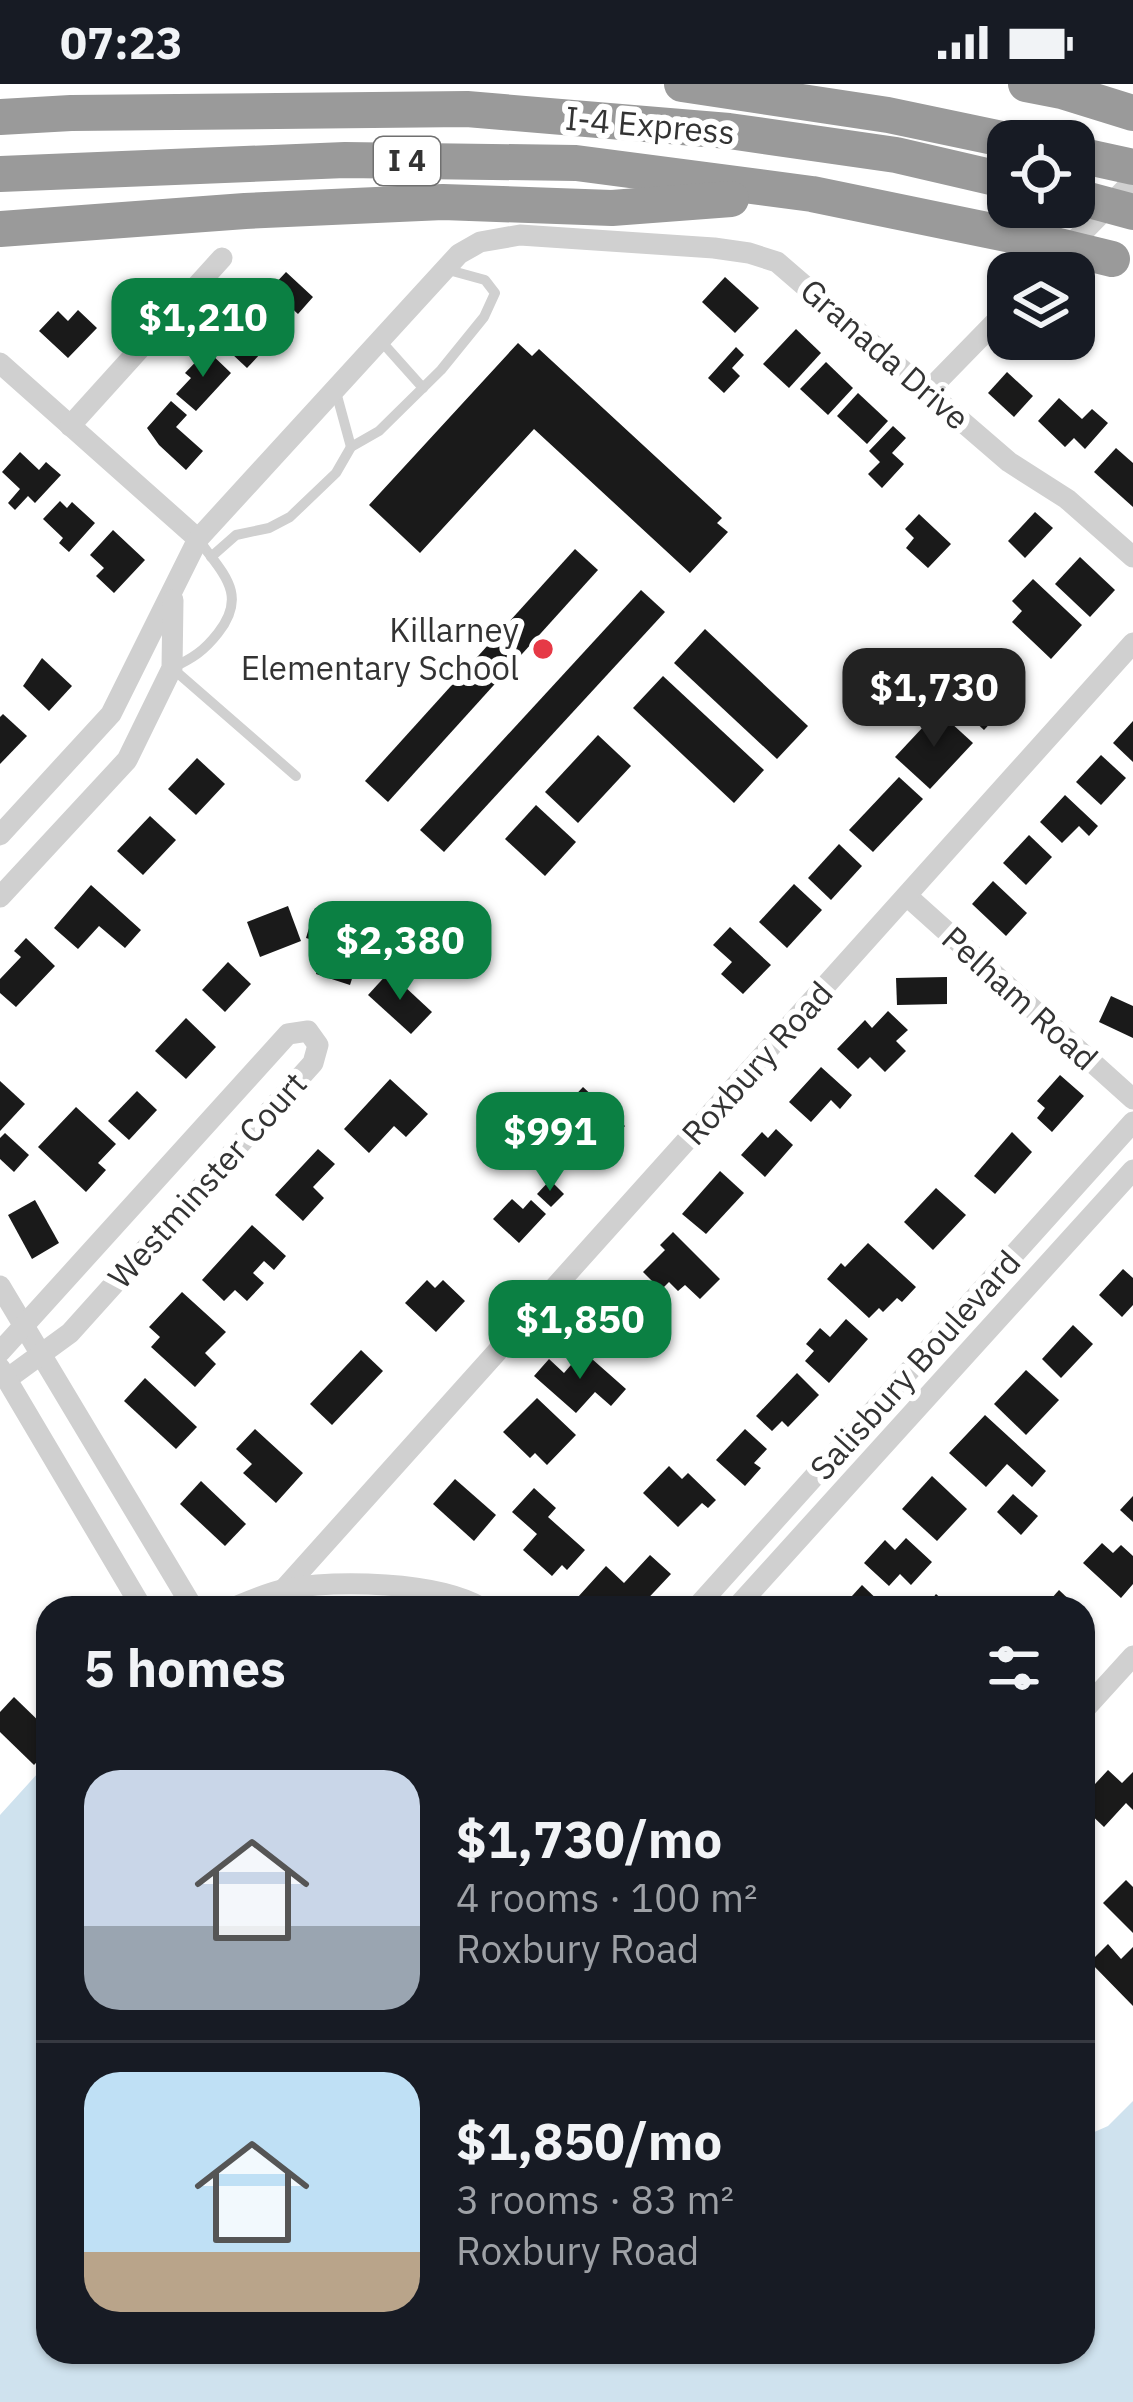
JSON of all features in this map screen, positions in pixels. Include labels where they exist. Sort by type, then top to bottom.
[{"type":"highway","name":"I-4 Express","points":[[682,84],[888,115],[987,136]]},
{"type":"highway","points":[[1033,85],[1133,113]]},
{"type":"highway","name":"I-4 Express","points":[[0,117],[71,112],[467,109],[729,131],[896,155],[987,176]]},
{"type":"highway","name":"I 4","points":[[0,174],[345,160],[576,163],[812,194],[1122,262]]},
{"type":"highway","points":[[0,230],[399,204],[612,208],[812,194]]},
{"type":"highway","points":[[1095,202],[1133,212]]},
{"type":"street","points":[[1057,252],[1112,166]]},
{"type":"street","name":"Granada Drive","points":[[452,261],[480,242],[520,236],[748,253],[777,262],[926,393],[1010,462],[1067,499],[1133,557]]},
{"type":"street","points":[[70,426],[222,258]]},
{"type":"street","points":[[0,835],[111,714],[173,587],[335,388],[452,261]]},
{"type":"street","points":[[926,393],[987,331]]},
{"type":"street","points":[[0,363],[205,548]]},
{"type":"street","points":[[0,897],[127,760],[172,668],[173,587]]},
{"type":"street","name":"Roxbury Road","points":[[284,1589],[1133,643]]},
{"type":"street","name":"Pelham Road","points":[[907,896],[1133,1099]]},
{"type":"street","name":"Westminster Court","points":[[0,1352],[287,1034],[308,1031],[318,1046],[314,1063],[70,1333],[41,1356],[3,1373]]},
{"type":"street","name":"Salisbury Boulevard","points":[[707,1596],[1133,1122]]},
{"type":"street","name":"Salisbury Boulevard","points":[[747,1596],[1133,1170]]},
{"type":"street","points":[[0,1286],[186,1596]]},
{"type":"street","points":[[3,1373],[135,1596]]},
{"type":"street","points":[[265,1596],[284,1589],[393,1584],[447,1596]]},
{"type":"street","points":[[1095,1698],[1133,1656]]},
{"type":"lane","points":[[296,776],[172,668],[202,654],[230,618],[232,593],[205,548],[290,517],[336,473],[351,447],[379,431],[423,388],[484,317],[495,292],[485,280],[452,261]]},
{"type":"lane","points":[[380,339],[423,388]]},
{"type":"lane","points":[[335,388],[351,447]]},
{"type":"water","points":[[36,1775],[36,2364],[1095,2364],[1095,2132],[1108,2126],[1133,2101],[1133,2402],[0,2402],[0,1815]]},
{"type":"building","points":[[286,272],[313,297],[298,314],[287,304],[277,316],[260,300]]},
{"type":"building","points":[[725,277],[759,308],[735,333],[702,302]]},
{"type":"building","points":[[250,303],[281,332],[247,368],[216,339]]},
{"type":"building","points":[[78,310],[97,328],[68,358],[39,331],[58,311],[68,321]]},
{"type":"building","points":[[796,329],[821,353],[789,388],[763,364]]},
{"type":"building","points":[[518,343],[532,356],[539,349],[722,518],[717,523],[728,532],[690,573],[534,429],[420,553],[369,505]]},
{"type":"building","points":[[736,347],[744,355],[732,368],[740,376],[724,393],[708,378]]},
{"type":"building","points":[[207,350],[231,373],[196,411],[176,394],[191,378],[185,373]]},
{"type":"building","points":[[826,362],[853,388],[828,415],[800,389]]},
{"type":"building","points":[[1007,372],[1033,396],[1014,417],[988,393]]},
{"type":"building","points":[[858,393],[888,421],[867,444],[837,416]]},
{"type":"building","points":[[1059,398],[1082,419],[1092,409],[1108,423],[1085,449],[1074,438],[1065,447],[1038,421]]},
{"type":"building","points":[[171,401],[187,415],[176,427],[203,451],[186,470],[147,428]]},
{"type":"building","points":[[893,426],[906,438],[892,453],[904,464],[882,488],[868,474],[880,462],[869,451]]},
{"type":"building","points":[[1116,448],[1133,463],[1133,507],[1094,472]]},
{"type":"building","points":[[20,452],[39,470],[46,462],[61,475],[35,503],[28,496],[15,510],[8,503],[20,489],[2,472]]},
{"type":"building","points":[[60,501],[67,508],[72,502],[95,523],[69,552],[59,543],[63,538],[43,519]]},
{"type":"building","points":[[1035,512],[1053,528],[1025,558],[1008,541]]},
{"type":"building","points":[[919,514],[951,544],[928,568],[906,548],[914,538],[905,529]]},
{"type":"building","points":[[113,530],[145,560],[114,593],[96,576],[104,568],[90,555]]},
{"type":"building","points":[[575,549],[598,570],[388,802],[365,781]]},
{"type":"building","points":[[1080,557],[1115,590],[1090,617],[1055,584]]},
{"type":"building","points":[[1033,579],[1082,625],[1051,659],[1012,622],[1022,611],[1012,601]]},
{"type":"building","points":[[641,590],[665,612],[444,852],[420,830]]},
{"type":"building","points":[[705,629],[808,726],[777,759],[674,663]]},
{"type":"building","points":[[42,658],[72,686],[49,711],[23,686]]},
{"type":"building","points":[[663,676],[764,770],[734,803],[633,708]]},
{"type":"building","points":[[987,680],[1010,702],[984,730],[960,708]]},
{"type":"building","points":[[905,682],[920,697],[904,715],[888,700]]},
{"type":"building","points":[[938,711],[973,743],[930,789],[895,757]]},
{"type":"building","points":[[3,714],[27,736],[0,764],[0,717]]},
{"type":"building","points":[[1133,721],[1133,762],[1113,743]]},
{"type":"building","points":[[598,735],[631,766],[578,823],[545,792]]},
{"type":"building","points":[[1101,755],[1126,778],[1101,805],[1076,782]]},
{"type":"building","points":[[197,758],[225,784],[196,815],[168,789]]},
{"type":"building","points":[[899,777],[923,799],[873,852],[849,830]]},
{"type":"building","points":[[1065,795],[1098,826],[1089,836],[1079,826],[1062,843],[1040,822]]},
{"type":"building","points":[[536,805],[576,842],[545,876],[505,839]]},
{"type":"building","points":[[150,816],[176,840],[143,875],[117,851]]},
{"type":"building","points":[[1029,835],[1052,857],[1026,885],[1003,863]]},
{"type":"building","points":[[839,844],[862,866],[831,900],[808,878]]},
{"type":"building","points":[[993,881],[1027,913],[1006,936],[972,904]]},
{"type":"building","points":[[794,884],[822,910],[787,948],[759,922]]},
{"type":"building","points":[[91,885],[141,930],[125,948],[99,926],[78,949],[54,928]]},
{"type":"building","points":[[288,906],[301,941],[260,957],[247,922]]},
{"type":"building","points":[[315,908],[369,926],[350,985],[316,974],[326,944],[306,938]]},
{"type":"building","points":[[730,927],[771,965],[743,994],[721,974],[732,962],[713,945]]},
{"type":"building","points":[[26,938],[55,966],[16,1007],[0,993],[0,979],[21,957],[14,951]]},
{"type":"building","points":[[228,962],[251,984],[225,1012],[202,990]]},
{"type":"building","points":[[389,972],[432,1012],[411,1034],[368,995]]},
{"type":"building","points":[[947,977],[947,1004],[897,1005],[896,978]]},
{"type":"building","points":[[1111,996],[1133,1006],[1133,1038],[1099,1022]]},
{"type":"building","points":[[888,1011],[908,1030],[896,1041],[906,1051],[885,1072],[870,1057],[858,1069],[837,1049],[865,1020],[872,1028]]},
{"type":"building","points":[[186,1018],[216,1047],[186,1079],[155,1051]]},
{"type":"building","points":[[821,1067],[852,1095],[840,1109],[831,1100],[811,1122],[789,1102]]},
{"type":"building","points":[[1060,1075],[1084,1096],[1052,1132],[1037,1118],[1045,1108],[1037,1101]]},
{"type":"building","points":[[390,1079],[428,1114],[406,1137],[394,1126],[369,1153],[344,1129]]},
{"type":"building","points":[[0,1081],[25,1104],[0,1131]]},
{"type":"building","points":[[583,1087],[625,1126],[585,1170],[564,1151],[586,1127],[564,1107]]},
{"type":"building","points":[[137,1091],[157,1110],[129,1140],[108,1121]]},
{"type":"building","points":[[76,1107],[116,1144],[98,1163],[106,1170],[86,1192],[38,1147]]},
{"type":"building","points":[[776,1129],[793,1145],[765,1177],[741,1155],[762,1132],[768,1138]]},
{"type":"building","points":[[1012,1132],[1032,1152],[995,1194],[974,1176]]},
{"type":"building","points":[[5,1133],[29,1155],[14,1172],[0,1159],[0,1138]]},
{"type":"building","points":[[318,1149],[335,1164],[313,1187],[324,1198],[303,1221],[275,1195]]},
{"type":"building","points":[[720,1171],[744,1193],[706,1234],[682,1214]]},
{"type":"building","points":[[550,1180],[564,1194],[551,1207],[537,1194]]},
{"type":"building","points":[[936,1188],[966,1215],[933,1250],[904,1222]]},
{"type":"building","points":[[512,1199],[523,1209],[531,1200],[546,1214],[519,1243],[493,1219]]},
{"type":"building","points":[[35,1200],[59,1243],[32,1259],[8,1215]]},
{"type":"building","points":[[252,1225],[286,1256],[274,1270],[264,1261],[253,1273],[264,1283],[247,1301],[235,1290],[224,1301],[202,1280]]},
{"type":"building","points":[[673,1232],[720,1279],[700,1299],[685,1285],[678,1291],[669,1282],[661,1290],[643,1272],[665,1250],[660,1245]]},
{"type":"building","points":[[868,1243],[916,1287],[902,1302],[897,1298],[869,1318],[827,1279]]},
{"type":"building","points":[[1123,1269],[1133,1278],[1133,1305],[1122,1317],[1099,1295]]},
{"type":"building","points":[[427,1280],[435,1288],[443,1280],[465,1301],[436,1332],[405,1303]]},
{"type":"building","points":[[629,1291],[662,1316],[647,1331],[635,1320],[628,1328],[622,1322],[603,1341],[585,1324],[610,1298],[616,1304]]},
{"type":"building","points":[[182,1292],[226,1332],[205,1353],[216,1364],[195,1387],[151,1347],[160,1337],[149,1327]]},
{"type":"building","points":[[846,1319],[868,1339],[829,1383],[805,1361],[814,1351],[806,1344],[820,1328],[830,1337]]},
{"type":"building","points":[[1073,1325],[1093,1344],[1061,1378],[1042,1359]]},
{"type":"building","points":[[361,1350],[383,1371],[332,1425],[310,1404]]},
{"type":"building","points":[[583,1351],[626,1389],[611,1406],[595,1392],[576,1413],[534,1376],[549,1359],[564,1373]]},
{"type":"building","points":[[1026,1370],[1059,1400],[1026,1435],[994,1404]]},
{"type":"building","points":[[797,1373],[819,1395],[788,1427],[782,1421],[772,1431],[756,1416]]},
{"type":"building","points":[[145,1378],[197,1427],[176,1449],[124,1401]]},
{"type":"building","points":[[537,1398],[576,1435],[547,1465],[535,1453],[530,1458],[503,1432]]},
{"type":"building","points":[[985,1415],[1046,1471],[1032,1487],[1007,1464],[986,1487],[949,1453]]},
{"type":"building","points":[[255,1429],[303,1473],[276,1503],[243,1473],[252,1464],[236,1449]]},
{"type":"building","points":[[745,1429],[767,1449],[754,1463],[761,1468],[745,1486],[716,1460]]},
{"type":"building","points":[[669,1466],[682,1479],[688,1473],[716,1500],[708,1508],[702,1503],[678,1527],[643,1493]]},
{"type":"building","points":[[932,1476],[967,1509],[937,1541],[902,1509]]},
{"type":"building","points":[[455,1479],[496,1515],[474,1541],[433,1504]]},
{"type":"building","points":[[201,1481],[246,1524],[225,1546],[180,1504]]},
{"type":"building","points":[[534,1488],[556,1508],[548,1517],[585,1550],[567,1570],[562,1565],[552,1576],[523,1550],[537,1534],[512,1512]]},
{"type":"building","points":[[1013,1494],[1038,1516],[1021,1535],[997,1512]]},
{"type":"building","points":[[1133,1496],[1133,1522],[1120,1510]]},
{"type":"building","points":[[906,1538],[932,1562],[911,1585],[900,1574],[889,1586],[864,1563],[885,1540],[895,1550]]},
{"type":"building","points":[[1102,1543],[1113,1553],[1121,1545],[1133,1556],[1133,1584],[1121,1598],[1083,1563]]},
{"type":"building","points":[[650,1555],[671,1574],[650,1596],[579,1596],[606,1566],[624,1583]]},
{"type":"building","points":[[862,1585],[873,1596],[852,1596]]},
{"type":"building","points":[[14,1697],[36,1718],[34,1765],[0,1732],[0,1712]]},
{"type":"building","points":[[1108,1770],[1122,1783],[1133,1772],[1133,1810],[1126,1803],[1104,1827],[1095,1818],[1095,1784]]},
{"type":"building","points":[[1126,1880],[1133,1887],[1133,1933],[1103,1903]]},
{"type":"building","points":[[1108,1944],[1121,1959],[1133,1947],[1133,2006],[1095,1967],[1095,1957]]},
{"type":"place","name":"Killarney Elementary School","points":[[543,649]]}]
